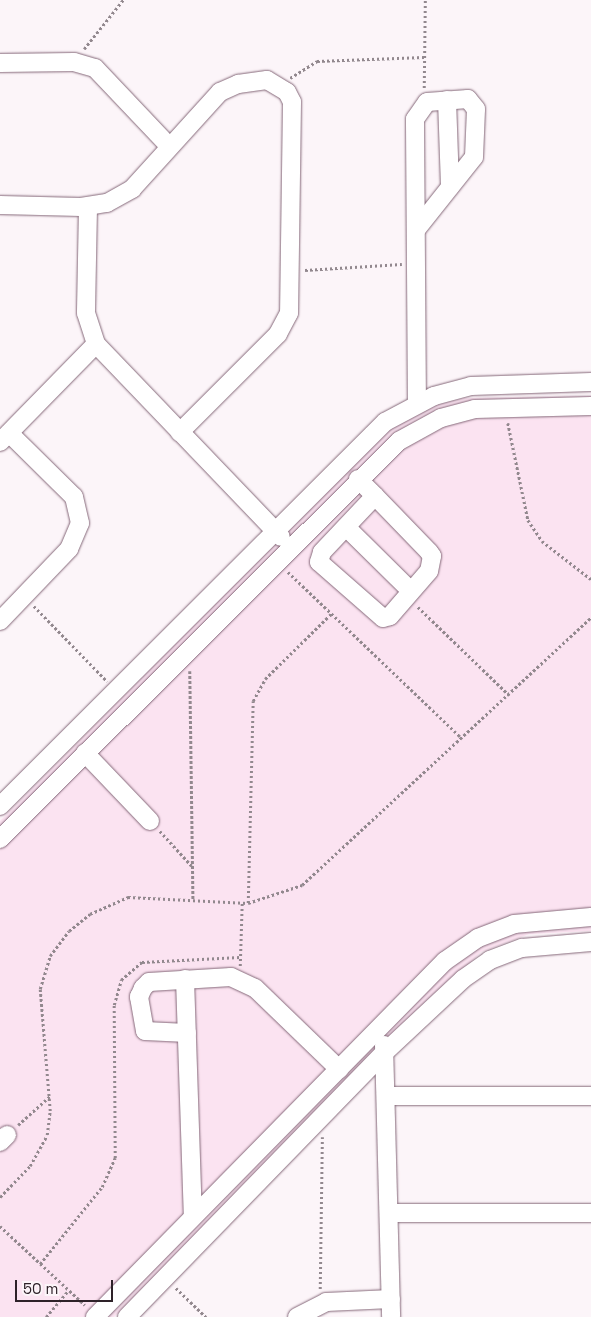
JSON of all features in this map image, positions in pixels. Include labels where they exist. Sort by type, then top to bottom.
[{"type":"street","points":[[0,63],[74,62],[107,77],[169,146]]},
{"type":"street","points":[[0,206],[88,207],[132,189],[211,99],[230,87],[267,80],[284,87],[292,102],[291,271],[288,313],[278,334],[180,432]]},
{"type":"street","points":[[416,230],[474,157],[476,109],[468,99],[447,100],[424,105],[415,119],[417,403]]},
{"type":"street","points":[[447,100],[450,187]]},
{"type":"street","points":[[88,207],[86,313],[96,344],[290,547]]},
{"type":"street","points":[[0,621],[69,549],[80,514],[74,497],[5,438],[96,344]]},
{"type":"street","points":[[0,806],[370,433],[417,403],[471,386],[591,382]]},
{"type":"street","points":[[0,839],[386,451],[426,424],[466,411],[505,407],[591,406]]},
{"type":"street","points":[[358,479],[375,496],[432,556],[432,567],[390,616],[378,616],[320,565],[322,552],[375,496]]},
{"type":"street","points":[[346,527],[409,594]]},
{"type":"street","points":[[85,753],[150,821]]},
{"type":"street","points":[[29,776],[45,793]]},
{"type":"street","points":[[96,1316],[445,961],[478,938],[534,919],[591,917]]},
{"type":"street","points":[[127,1317],[384,1053],[463,979],[490,960],[538,944],[591,942]]},
{"type":"street","points":[[187,1033],[145,1031],[139,997],[150,982],[221,976],[240,980],[255,988],[339,1068]]},
{"type":"street","points":[[185,979],[193,1216]]},
{"type":"street","points":[[383,1024],[391,1213],[392,1317]]},
{"type":"street","points":[[386,1096],[591,1096]]},
{"type":"street","points":[[391,1213],[591,1213]]},
{"type":"street","points":[[298,1317],[320,1304],[391,1299]]},
{"type":"path","points":[[74,62],[123,0]]},
{"type":"path","points":[[424,105],[425,0]]},
{"type":"path","points":[[284,87],[298,70],[317,61],[424,57]]},
{"type":"path","points":[[291,271],[416,263]]},
{"type":"path","points":[[505,407],[528,520],[542,540],[591,579]]},
{"type":"path","points":[[276,561],[462,738]]},
{"type":"path","points":[[409,594],[508,695]]},
{"type":"path","points":[[24,596],[116,689]]},
{"type":"path","points":[[248,902],[253,701],[265,679],[332,614]]},
{"type":"path","points":[[0,1197],[42,1146],[50,1096],[40,989],[56,947],[80,922],[115,901],[128,897],[248,902],[277,897],[313,878],[591,617]]},
{"type":"path","points":[[190,648],[193,900]]},
{"type":"path","points":[[150,821],[193,867]]},
{"type":"path","points":[[240,980],[242,902]]},
{"type":"path","points":[[40,1264],[102,1187],[115,1158],[114,1005],[120,980],[142,962],[240,956]]},
{"type":"path","points":[[3,1139],[50,1096]]},
{"type":"path","points":[[320,1304],[323,1116]]},
{"type":"path","points":[[0,1226],[96,1316]]},
{"type":"path","points":[[166,1278],[206,1317]]},
{"type":"path","points":[[46,1317],[68,1290]]},
{"type":"shaded area","points":[[591,396],[591,931],[529,934],[481,952],[114,1317],[0,1317],[0,821],[387,430],[428,407],[464,398]]}]
